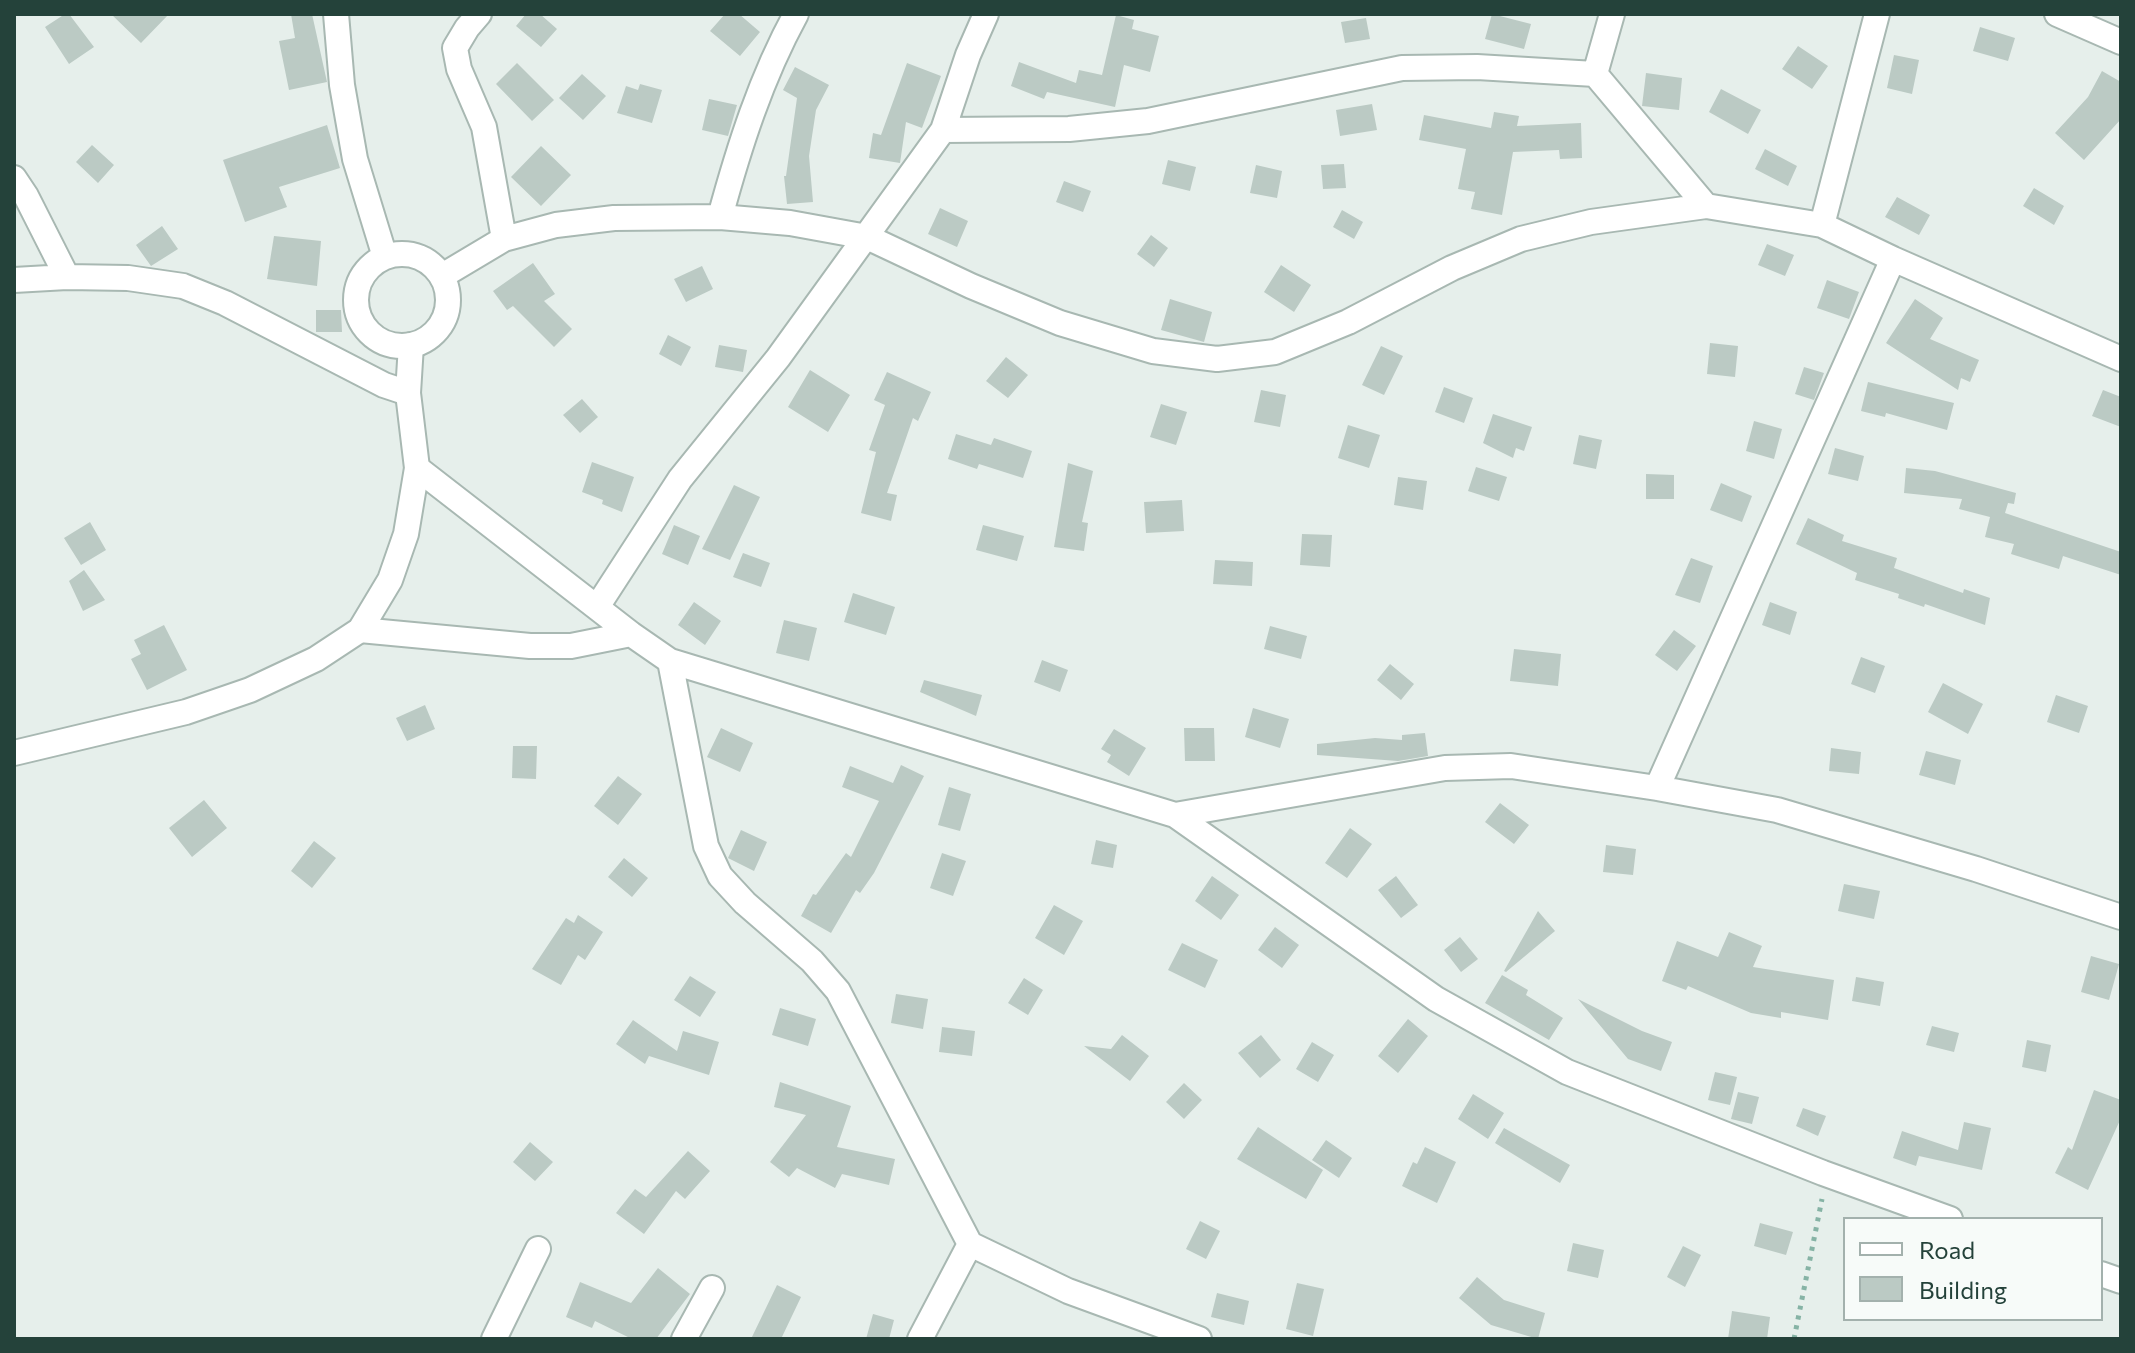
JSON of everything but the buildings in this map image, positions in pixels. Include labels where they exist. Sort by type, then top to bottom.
[{"type":"street","points":[[336,14],[342,85],[355,159],[385,257]]},
{"type":"street","points":[[479,14],[455,48],[459,69],[484,127],[504,239]]},
{"type":"street","points":[[720,217],[738,148],[775,52],[796,14]]},
{"type":"street","points":[[597,607],[680,479],[778,358],[943,130],[968,55],[986,14]]},
{"type":"street","points":[[1595,74],[1612,14]]},
{"type":"street","points":[[1822,225],[1877,14]]},
{"type":"street","points":[[2057,14],[2121,42]]},
{"type":"street","points":[[943,130],[1069,129],[1148,121],[1402,68],[1477,67],[1595,74],[1706,206]]},
{"type":"street","points":[[14,178],[67,277]]},
{"type":"street","points":[[442,276],[504,239],[556,225],[614,218],[720,217],[790,223],[867,237],[971,286],[1060,323],[1153,351],[1217,359],[1275,352],[1348,322],[1452,268],[1521,239],[1591,222],[1706,206],[1822,225],[2121,359]]},
{"type":"street","points":[[401,253],[417,256],[431,264],[442,276],[449,297],[445,319],[431,337],[411,345],[394,345],[378,339],[365,328],[358,312],[356,295],[361,279],[371,265],[385,257],[401,253]]},
{"type":"street","points":[[1657,788],[1893,259]]},
{"type":"street","points":[[14,280],[128,278],[183,286],[225,303],[384,385],[408,393]]},
{"type":"street","points":[[14,753],[186,712],[250,690],[316,659],[360,630],[390,580],[406,534],[417,468],[408,393],[411,345]]},
{"type":"street","points":[[417,468],[670,661],[1175,815],[1436,999],[1567,1072],[1823,1173],[1944,1217]]},
{"type":"street","points":[[360,630],[530,646],[571,646],[631,634]]},
{"type":"street","points":[[670,661],[706,846],[720,876],[745,903],[812,961],[838,991],[970,1244],[1068,1291],[1199,1339]]},
{"type":"street","points":[[1175,815],[1445,768],[1511,766],[1777,810],[1976,869],[2121,917]]},
{"type":"street","points":[[920,1339],[970,1244]]},
{"type":"street","points":[[494,1339],[538,1249]]},
{"type":"street","points":[[684,1339],[712,1288]]},
{"type":"path","points":[[1794,1339],[1821,1202],[1823,1173]]}]
